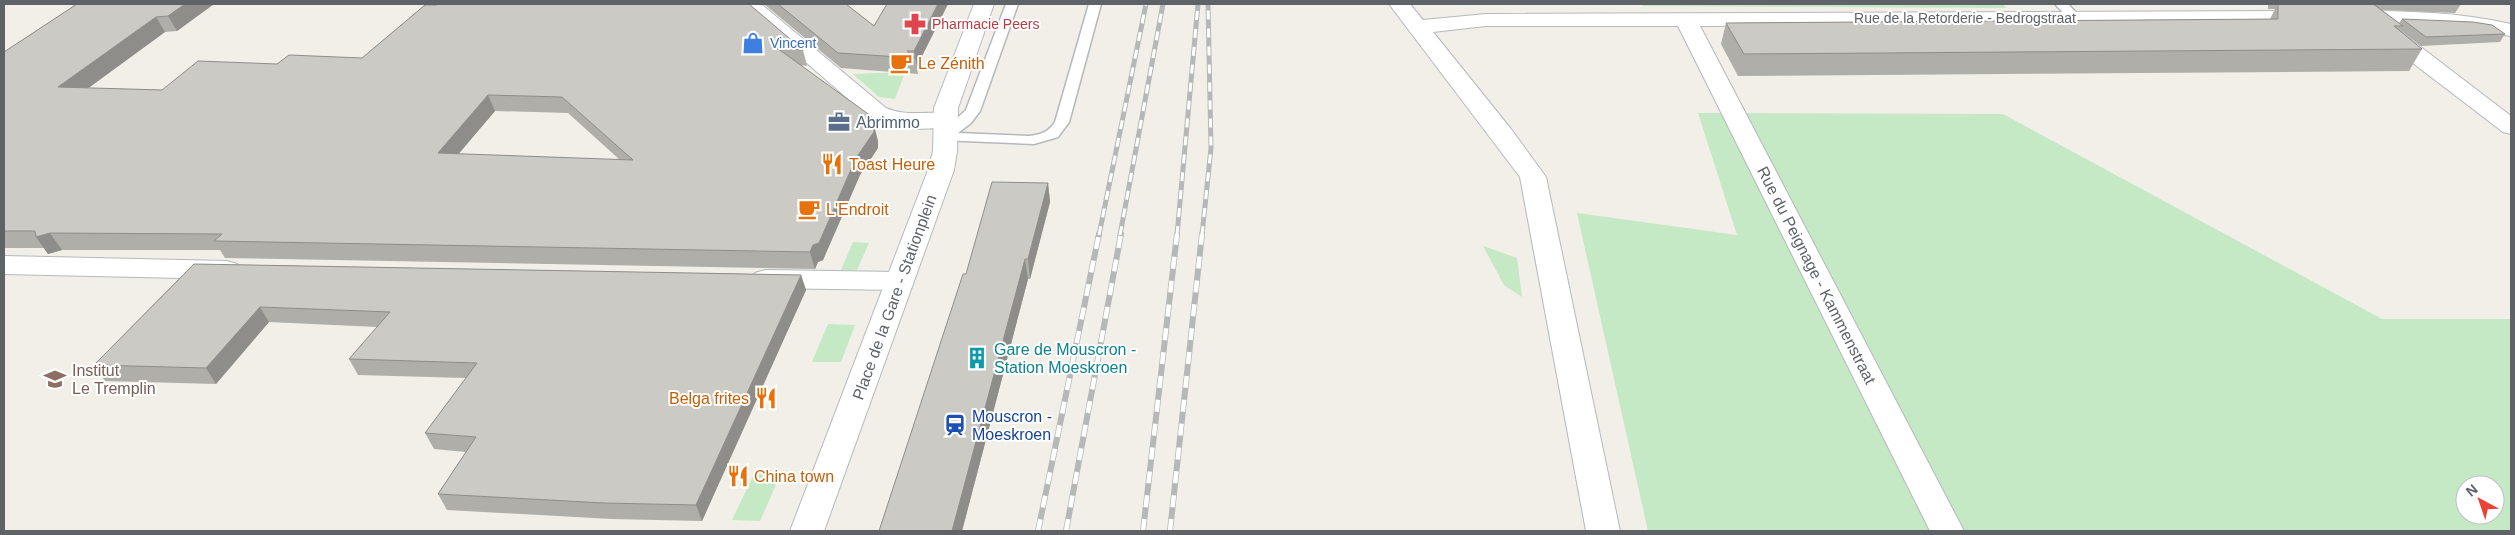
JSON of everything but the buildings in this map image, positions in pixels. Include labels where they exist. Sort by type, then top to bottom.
[{"type":"street","points":[[749,4],[878,113],[887,118],[945,128]]},
{"type":"street","name":"Place de la Gare - Stationplein","points":[[807,531],[941,170],[945,151],[945,128],[953,86],[984,4]]},
{"type":"street","points":[[1399,4],[1502,134],[1533,177],[1603,531]]},
{"type":"street","name":"Rue de la Retorderie - Bedrogstraat","points":[[1418,28],[1471,20],[1686,20],[2068,11],[2366,17],[2468,22],[2511,30]]},
{"type":"street","points":[[2366,17],[2511,127]]},
{"type":"street","name":"Rue du Peignage - Kammenstraat","points":[[1686,20],[1947,531]]},
{"type":"street","points":[[4,266],[252,270]]},
{"type":"street","points":[[739,279],[899,281]]},
{"type":"lane","points":[[945,128],[966,120],[973,111],[1012,4]]},
{"type":"lane","points":[[945,128],[1029,140],[1042,138],[1056,132],[1062,122],[1095,4]]},
{"type":"green space","points":[[1641,4],[2003,4],[2006,8],[1643,6]]},
{"type":"green space","points":[[905,72],[895,99],[879,97],[853,74]]},
{"type":"green space","points":[[1698,113],[2003,114],[2382,319],[2511,319],[2511,531],[1648,531],[1577,213],[1737,235]]},
{"type":"green space","points":[[853,242],[869,243],[857,270],[841,270]]},
{"type":"green space","points":[[1483,246],[1517,258],[1522,297],[1504,285]]},
{"type":"green space","points":[[828,324],[855,325],[841,362],[812,362]]},
{"type":"green space","points":[[756,470],[782,471],[760,521],[732,520]]},
{"type":"railway","points":[[1099,235],[1146,4]]},
{"type":"railway","points":[[1120,235],[1163,4]]},
{"type":"railway","points":[[1177,235],[1198,4]]},
{"type":"railway","points":[[1202,235],[1211,148],[1208,4]]},
{"type":"railway","points":[[1038,531],[1099,234]]},
{"type":"railway","points":[[1066,531],[1121,234]]},
{"type":"railway","points":[[1143,531],[1177,234]]},
{"type":"railway","points":[[1170,531],[1202,234]]},
{"type":"place","name":"Pharmacie Peers","points":[[915,24]]},
{"type":"place","name":"Vincent","points":[[753,43]]},
{"type":"place","name":"Le Zénith","points":[[901,63]]},
{"type":"place","name":"Abrimmo","points":[[839,122]]},
{"type":"place","name":"Toast Heure","points":[[832,164]]},
{"type":"place","name":"L'Endroit","points":[[809,209]]},
{"type":"place","name":"Gare de Mouscron - Station Moeskroen","points":[[977,358]]},
{"type":"place","name":"Institut Le Tremplin","points":[[55,379]]},
{"type":"place","name":"Belga frites","points":[[766,398]]},
{"type":"place","name":"Mouscron - Moeskroen","points":[[955,425]]},
{"type":"place","name":"China town","points":[[738,476]]}]
